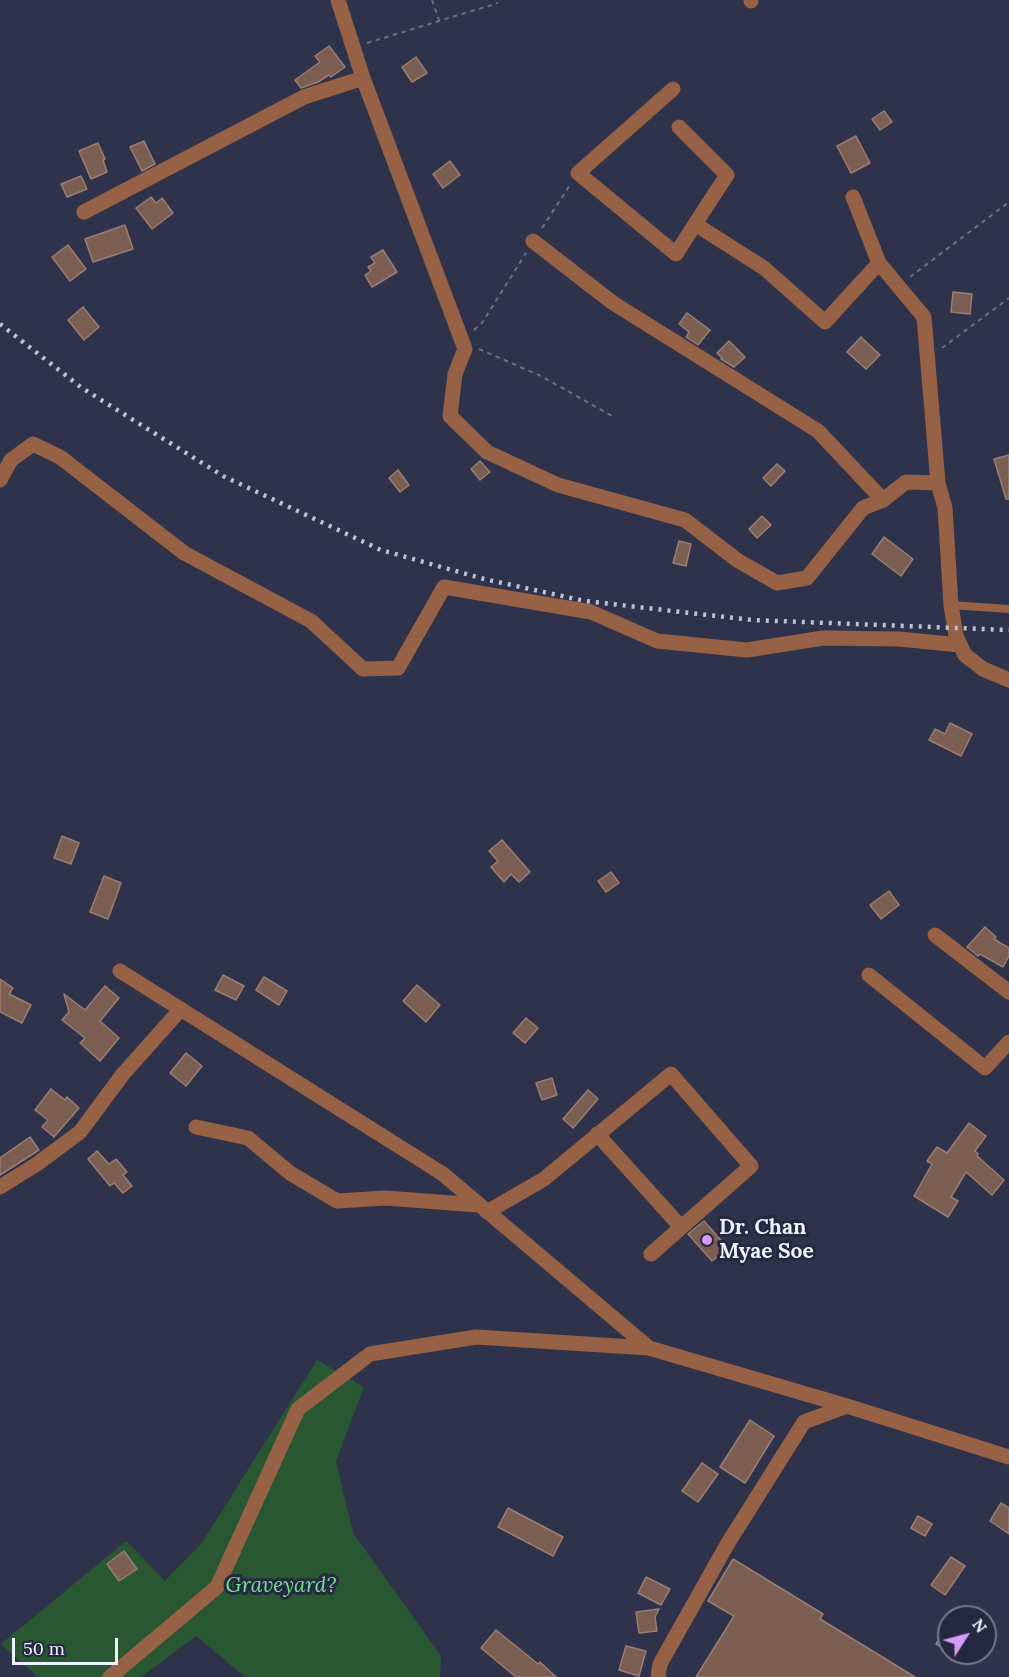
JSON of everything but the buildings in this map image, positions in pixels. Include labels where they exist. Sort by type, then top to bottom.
[{"type":"street","points":[[338,0],[363,78],[465,349],[455,374],[450,416],[487,452],[558,485],[685,520],[737,560],[777,583],[807,578],[863,508],[883,500],[906,482],[938,483]]},
{"type":"street","points":[[84,212],[304,98],[363,78]]},
{"type":"street","points":[[673,88],[578,173],[676,254],[727,175],[679,126]]},
{"type":"street","points":[[853,197],[879,263],[924,317],[938,483],[945,507],[951,605],[956,636],[965,655],[983,669],[1009,680]]},
{"type":"street","points":[[695,224],[765,268],[825,322],[879,263]]},
{"type":"street","points":[[533,242],[613,303],[818,431],[883,500]]},
{"type":"street","points":[[0,480],[11,460],[33,444],[60,457],[184,553],[311,621],[363,669],[398,668],[444,587],[591,612],[657,641],[747,650],[823,638],[899,639],[960,645]]},
{"type":"street","points":[[935,935],[1009,992]]},
{"type":"street","points":[[120,971],[443,1174],[649,1348]]},
{"type":"street","points":[[869,975],[985,1068],[1009,1042]]},
{"type":"street","points":[[0,1187],[37,1164],[80,1132],[123,1074],[181,1009]]},
{"type":"street","points":[[196,1127],[248,1138],[290,1173],[337,1201],[385,1198],[483,1208],[544,1179],[671,1074],[751,1166],[651,1254]]},
{"type":"street","points":[[597,1134],[681,1227]]},
{"type":"street","points":[[110,1677],[217,1587],[298,1409],[370,1354],[476,1337],[649,1348],[848,1406],[1009,1457]]},
{"type":"street","points":[[657,1677],[660,1664],[728,1542],[804,1422],[848,1406]]},
{"type":"lane","points":[[951,605],[1009,609]]},
{"type":"path","points":[[432,0],[439,21]]},
{"type":"path","points":[[353,47],[498,3]]},
{"type":"path","points":[[578,173],[482,323],[462,341],[541,376],[612,416]]},
{"type":"path","points":[[898,286],[1009,202]]},
{"type":"path","points":[[928,359],[1009,298]]},
{"type":"green space","name":"Graveyard?","points":[[317,1360],[364,1387],[336,1461],[353,1533],[441,1656],[440,1677],[245,1677],[196,1636],[141,1677],[38,1677],[1,1644],[126,1541],[165,1581],[201,1544]]},
{"type":"railway","points":[[0,324],[82,388],[223,476],[381,550],[484,579],[585,601],[752,620],[1009,630]]},
{"type":"place","name":"Dr. Chan Myae Soe","points":[[707,1240]]}]
